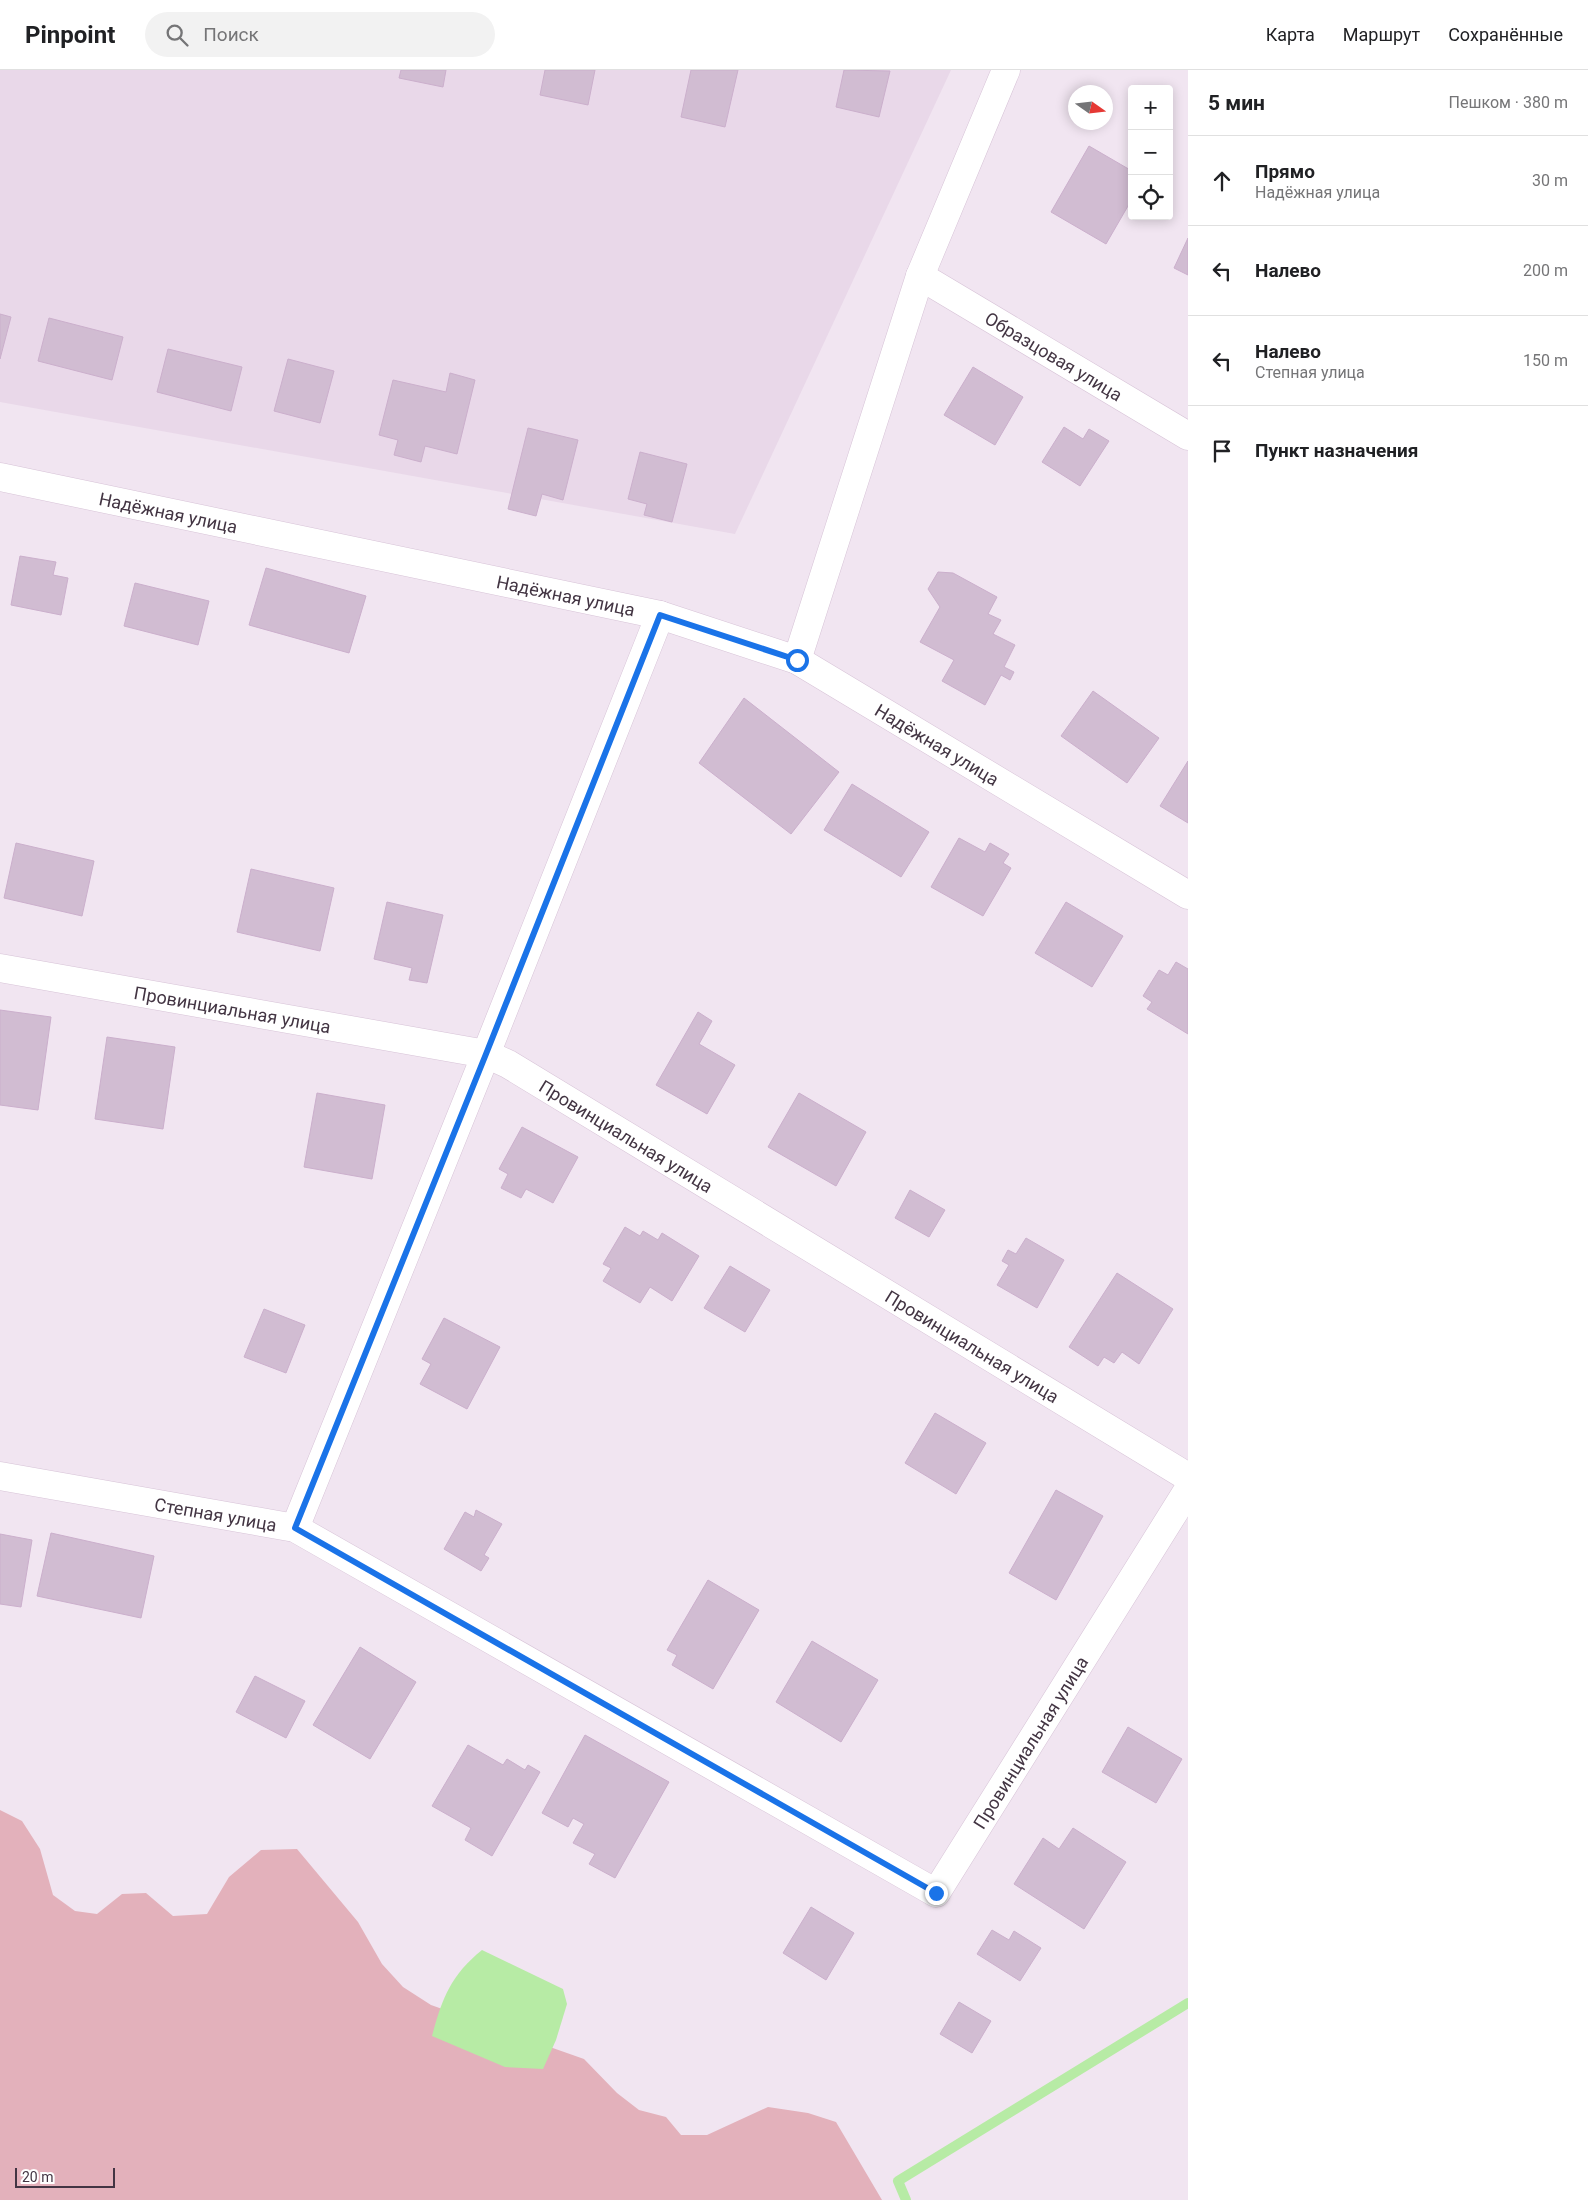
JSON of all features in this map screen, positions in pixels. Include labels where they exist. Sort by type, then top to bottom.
[{"type":"street","points":[[797,660],[920,276],[1006,70]]},
{"type":"street","name":"Образцовая улица","points":[[920,276],[1188,436]]},
{"type":"street","name":"Надёжная улица","points":[[0,477],[660,615],[797,660],[1188,895]]},
{"type":"street","points":[[295,1528],[660,615]]},
{"type":"street","name":"Провинциальная улица","points":[[0,968],[486,1054],[534,1080],[1188,1477]]},
{"type":"street","name":"Степная улица","points":[[0,1476],[295,1528],[936,1893]]},
{"type":"street","name":"Провинциальная улица","points":[[936,1893],[1188,1490]]},
{"type":"shaded area","points":[[0,70],[951,70],[735,534],[0,402]]},
{"type":"shaded area","points":[[0,1810],[22,1821],[40,1849],[53,1895],[75,1911],[97,1914],[122,1894],[146,1893],[173,1916],[207,1914],[229,1877],[261,1850],[297,1849],[358,1922],[382,1964],[403,1987],[431,2005],[584,2059],[617,2093],[639,2110],[666,2117],[681,2135],[707,2135],[768,2107],[808,2113],[836,2122],[882,2200],[0,2200]]},
{"type":"shaded area","points":[[482,1950],[563,1989],[567,2004],[556,2040],[543,2069],[505,2067],[432,2036],[449,1988],[471,1959]]},
{"type":"building","points":[[401,70],[446,70],[443,87],[399,78]]},
{"type":"building","points":[[545,70],[595,70],[588,105],[540,95]]},
{"type":"building","points":[[691,70],[738,70],[725,127],[681,117]]},
{"type":"building","points":[[844,70],[890,71],[879,117],[836,107]]},
{"type":"building","points":[[1089,146],[1128,169],[1128,206],[1106,244],[1051,212]]},
{"type":"building","points":[[1188,238],[1188,275],[1174,268]]},
{"type":"building","points":[[0,314],[11,317],[0,359]]},
{"type":"building","points":[[49,318],[123,337],[112,380],[38,361]]},
{"type":"building","points":[[168,349],[242,367],[231,411],[157,392]]},
{"type":"building","points":[[288,359],[334,371],[320,423],[274,411]]},
{"type":"building","points":[[973,367],[1023,397],[995,445],[944,415]]},
{"type":"building","points":[[450,373],[475,380],[457,454],[425,446],[421,462],[394,455],[398,440],[379,435],[393,380],[446,392]]},
{"type":"building","points":[[1064,427],[1083,439],[1089,429],[1109,441],[1080,486],[1042,462]]},
{"type":"building","points":[[528,428],[578,440],[563,500],[542,494],[536,516],[508,509]]},
{"type":"building","points":[[640,452],[687,464],[672,522],[644,515],[647,504],[628,499]]},
{"type":"building","points":[[20,556],[56,562],[53,575],[68,578],[61,615],[11,605]]},
{"type":"building","points":[[266,568],[366,596],[349,653],[249,625]]},
{"type":"building","points":[[938,572],[953,573],[997,597],[988,614],[1001,620],[993,634],[1015,645],[1004,667],[1014,672],[1010,680],[1001,675],[985,705],[942,681],[954,660],[920,642],[940,607],[928,589]]},
{"type":"building","points":[[135,583],[209,601],[198,645],[124,626]]},
{"type":"building","points":[[1093,691],[1159,738],[1127,783],[1061,736]]},
{"type":"building","points":[[744,698],[839,772],[791,834],[699,763]]},
{"type":"building","points":[[1188,761],[1188,823],[1160,806]]},
{"type":"building","points":[[852,784],[929,832],[901,877],[824,830]]},
{"type":"building","points":[[959,838],[985,852],[990,843],[1009,854],[1003,863],[1011,868],[983,916],[931,887]]},
{"type":"building","points":[[16,843],[94,861],[82,916],[4,898]]},
{"type":"building","points":[[251,869],[334,888],[320,951],[237,932]]},
{"type":"building","points":[[387,902],[443,915],[427,983],[409,980],[412,968],[374,959]]},
{"type":"building","points":[[1066,902],[1123,936],[1092,987],[1035,953]]},
{"type":"building","points":[[1176,962],[1188,969],[1188,1034],[1147,1009],[1152,1002],[1143,996],[1159,970],[1168,975]]},
{"type":"building","points":[[0,1010],[51,1017],[38,1110],[0,1105]]},
{"type":"building","points":[[698,1012],[712,1021],[699,1044],[735,1065],[707,1114],[656,1085]]},
{"type":"building","points":[[107,1037],[175,1047],[163,1129],[95,1119]]},
{"type":"building","points":[[317,1093],[385,1105],[372,1179],[304,1167]]},
{"type":"building","points":[[799,1093],[866,1132],[836,1186],[768,1147]]},
{"type":"building","points":[[522,1127],[578,1157],[553,1203],[526,1189],[521,1198],[501,1188],[508,1174],[499,1169]]},
{"type":"building","points":[[910,1190],[945,1210],[929,1237],[895,1218]]},
{"type":"building","points":[[625,1227],[640,1236],[643,1231],[658,1240],[662,1233],[699,1256],[672,1301],[650,1287],[640,1303],[603,1281],[611,1268],[603,1264]]},
{"type":"building","points":[[1026,1238],[1064,1260],[1037,1308],[997,1285],[1009,1265],[1002,1261],[1008,1250],[1016,1254]]},
{"type":"building","points":[[730,1266],[770,1290],[745,1332],[704,1308]]},
{"type":"building","points":[[1117,1273],[1173,1309],[1139,1364],[1122,1352],[1114,1363],[1104,1357],[1098,1366],[1069,1347]]},
{"type":"building","points":[[264,1309],[305,1325],[286,1373],[244,1357]]},
{"type":"building","points":[[444,1318],[500,1347],[467,1409],[420,1384],[431,1364],[422,1359]]},
{"type":"building","points":[[935,1413],[986,1443],[956,1494],[905,1463]]},
{"type":"building","points":[[1056,1490],[1103,1516],[1056,1600],[1009,1573]]},
{"type":"building","points":[[476,1510],[502,1524],[484,1555],[489,1558],[481,1571],[444,1549],[465,1512],[474,1517]]},
{"type":"building","points":[[51,1533],[154,1556],[141,1618],[37,1596]]},
{"type":"building","points":[[0,1534],[32,1540],[21,1607],[0,1604]]},
{"type":"building","points":[[708,1580],[759,1610],[713,1689],[672,1665],[677,1655],[667,1650]]},
{"type":"building","points":[[812,1641],[878,1680],[841,1742],[776,1702]]},
{"type":"building","points":[[360,1647],[416,1682],[370,1759],[313,1725]]},
{"type":"building","points":[[255,1676],[305,1701],[286,1738],[236,1712]]},
{"type":"building","points":[[1128,1727],[1182,1759],[1156,1803],[1102,1772]]},
{"type":"building","points":[[585,1735],[669,1782],[615,1878],[589,1864],[595,1854],[573,1843],[584,1824],[573,1818],[568,1827],[542,1813]]},
{"type":"building","points":[[468,1745],[503,1765],[507,1759],[525,1770],[528,1765],[540,1772],[492,1856],[465,1840],[471,1828],[432,1806]]},
{"type":"building","points":[[1073,1828],[1126,1862],[1084,1929],[1014,1884],[1043,1838],[1059,1849]]},
{"type":"building","points":[[811,1907],[854,1933],[826,1980],[783,1953]]},
{"type":"building","points":[[992,1930],[1009,1940],[1014,1931],[1041,1948],[1020,1981],[977,1954]]},
{"type":"building","points":[[959,2002],[991,2021],[972,2053],[940,2034]]},
{"type":"waterway","points":[[906,2200],[898,2181],[1188,2003]]},
{"type":"route","points":[[797,660],[660,615],[295,1528],[936,1893]]}]
